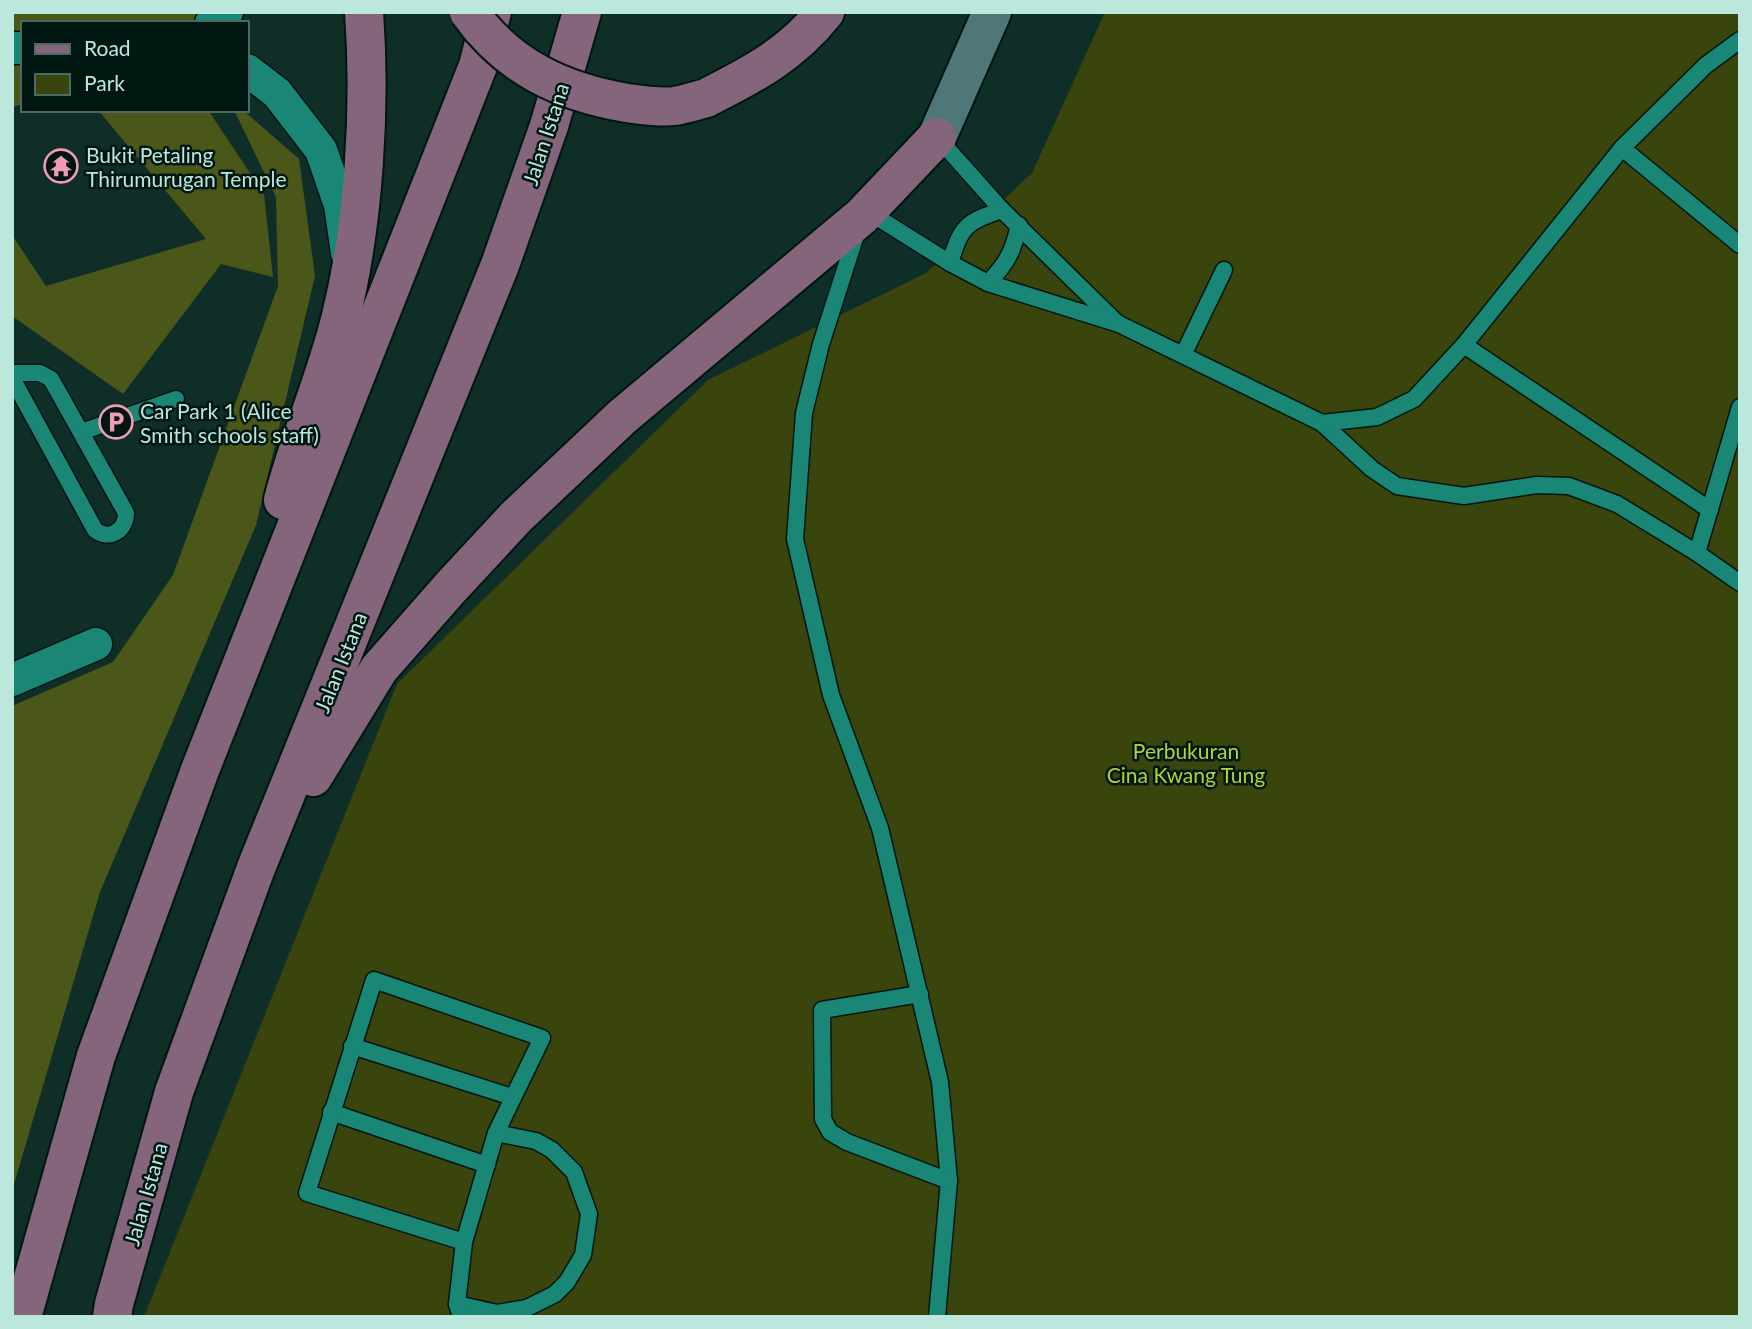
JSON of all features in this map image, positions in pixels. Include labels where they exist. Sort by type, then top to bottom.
[{"type":"main road","points":[[200,770],[341,316],[359,218],[366,47],[364,12]]},
{"type":"main road","points":[[469,12],[500,49],[526,68],[565,87],[599,98],[673,106],[706,98],[759,72],[808,34],[825,12]]},
{"type":"main road","points":[[22,1317],[96,1056],[200,770],[474,78],[492,12]]},
{"type":"main road","name":"Jalan Istana","points":[[112,1317],[174,1092],[256,868],[500,265],[549,126],[582,12]]},
{"type":"main road","points":[[256,868],[379,669],[516,517],[622,417],[864,214],[937,137],[992,12]]},
{"type":"street","points":[[248,71],[277,93],[321,150],[340,205],[350,268]]},
{"type":"street","points":[[12,680],[96,644]]},
{"type":"lane","points":[[1322,422],[1377,417],[1414,399],[1464,345],[1622,148],[1706,65],[1740,40]]},
{"type":"lane","points":[[937,137],[1002,210],[1119,324]]},
{"type":"lane","points":[[1622,148],[1740,245]]},
{"type":"lane","points":[[950,263],[959,234],[976,218],[1002,210]]},
{"type":"lane","points":[[937,1317],[949,1181],[940,1082],[880,828],[831,695],[795,539],[804,412],[821,344],[864,214],[988,283],[1119,324],[1322,422],[1372,469],[1397,486],[1464,496],[1537,485],[1569,486],[1617,504],[1740,583]]},
{"type":"lane","points":[[988,283],[1004,266],[1014,249],[1018,225]]},
{"type":"lane","points":[[1183,355],[1224,271]]},
{"type":"lane","points":[[1464,345],[1710,510]]},
{"type":"lane","points":[[40,373],[51,379],[126,513],[126,521],[121,528],[103,536],[95,530],[12,376],[40,373]]},
{"type":"lane","points":[[81,432],[176,399]]},
{"type":"lane","points":[[1697,553],[1740,407]]},
{"type":"lane","points":[[464,1242],[307,1193],[374,980],[542,1038],[496,1133],[464,1242],[459,1310],[498,1313],[527,1308],[555,1294],[567,1282],[583,1255],[589,1214],[574,1172],[552,1150],[536,1141],[496,1133]]},
{"type":"lane","points":[[920,994],[822,1010],[823,1119],[830,1132],[847,1142],[949,1181]]},
{"type":"lane","points":[[352,1046],[512,1097]]},
{"type":"lane","points":[[331,1112],[487,1165]]},
{"type":"green space","points":[[12,12],[203,12],[199,21],[21,21],[21,105],[12,107]]},
{"type":"green space","name":"Perbukuran Cina Kwang Tung","points":[[1105,12],[1740,12],[1740,1317],[144,1317],[397,684],[708,380],[926,273],[1032,173]]},
{"type":"green space","points":[[100,112],[209,112],[264,194],[273,277],[221,264],[123,394],[12,316],[12,235],[46,286],[206,239]]},
{"type":"green space","points":[[235,112],[245,112],[299,159],[315,276],[256,525],[100,892],[12,1191],[12,706],[113,662],[173,575],[278,286],[276,197]]},
{"type":"place","name":"Bukit Petaling Thirumurugan Temple","points":[[61,166]]},
{"type":"place","name":"Car Park 1 (Alice Smith schools staff)","points":[[116,422]]}]
